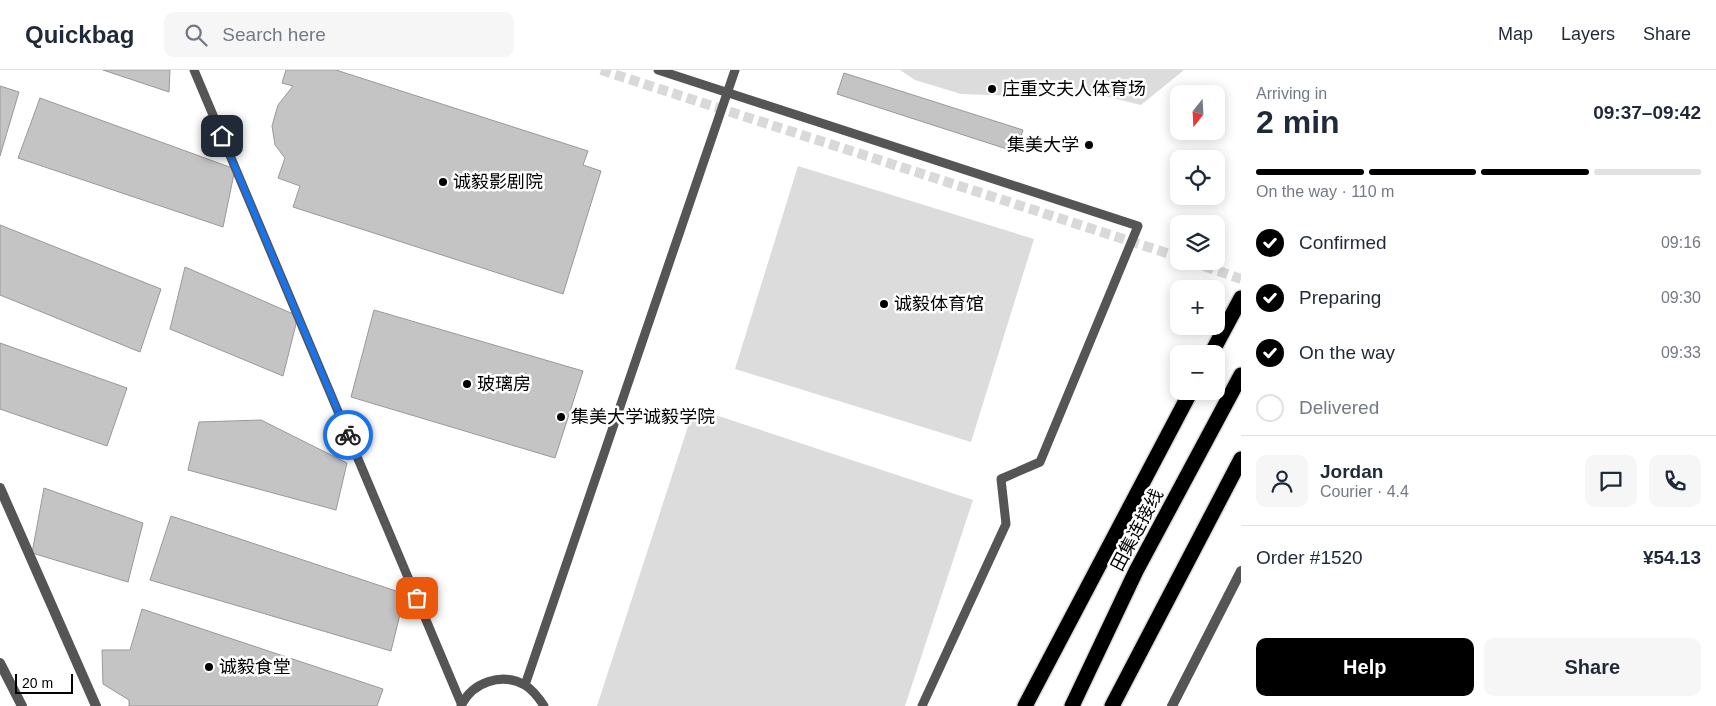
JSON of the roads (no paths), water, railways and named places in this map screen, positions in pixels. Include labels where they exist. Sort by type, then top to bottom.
[{"type":"highway","points":[[1216,345],[1241,298]]},
{"type":"highway","name":"田集连接线","points":[[1072,706],[1136,571],[1241,375]]},
{"type":"highway","name":"田集连接线","points":[[1025,706],[1186,400]]},
{"type":"highway","points":[[1112,706],[1241,459]]},
{"type":"street","points":[[0,488],[96,706]]},
{"type":"street","points":[[1172,706],[1241,572]]},
{"type":"street","points":[[0,663],[22,706]]},
{"type":"lane","points":[[194,70],[461,705]]},
{"type":"lane","points":[[658,70],[1138,226],[1040,462],[1000,479],[1006,524],[922,706]]},
{"type":"lane","points":[[525,685],[734,70]]},
{"type":"lane","points":[[461,705],[470,692],[482,684],[496,679],[511,680],[525,685],[536,694],[544,706]]},
{"type":"tunnel","points":[[601,70],[1170,254]]},
{"type":"tunnel","points":[[1216,270],[1241,279]]},
{"type":"place","name":"庄重文夫人体育场","points":[[992,89]]},
{"type":"place","name":"集美大学","points":[[1089,145]]},
{"type":"place","name":"诚毅影剧院","points":[[443,182]]},
{"type":"place","name":"诚毅体育馆","points":[[884,304]]},
{"type":"place","name":"玻璃房","points":[[467,384]]},
{"type":"place","name":"集美大学诚毅学院","points":[[561,417]]},
{"type":"place","name":"诚毅食堂","points":[[209,667]]}]
